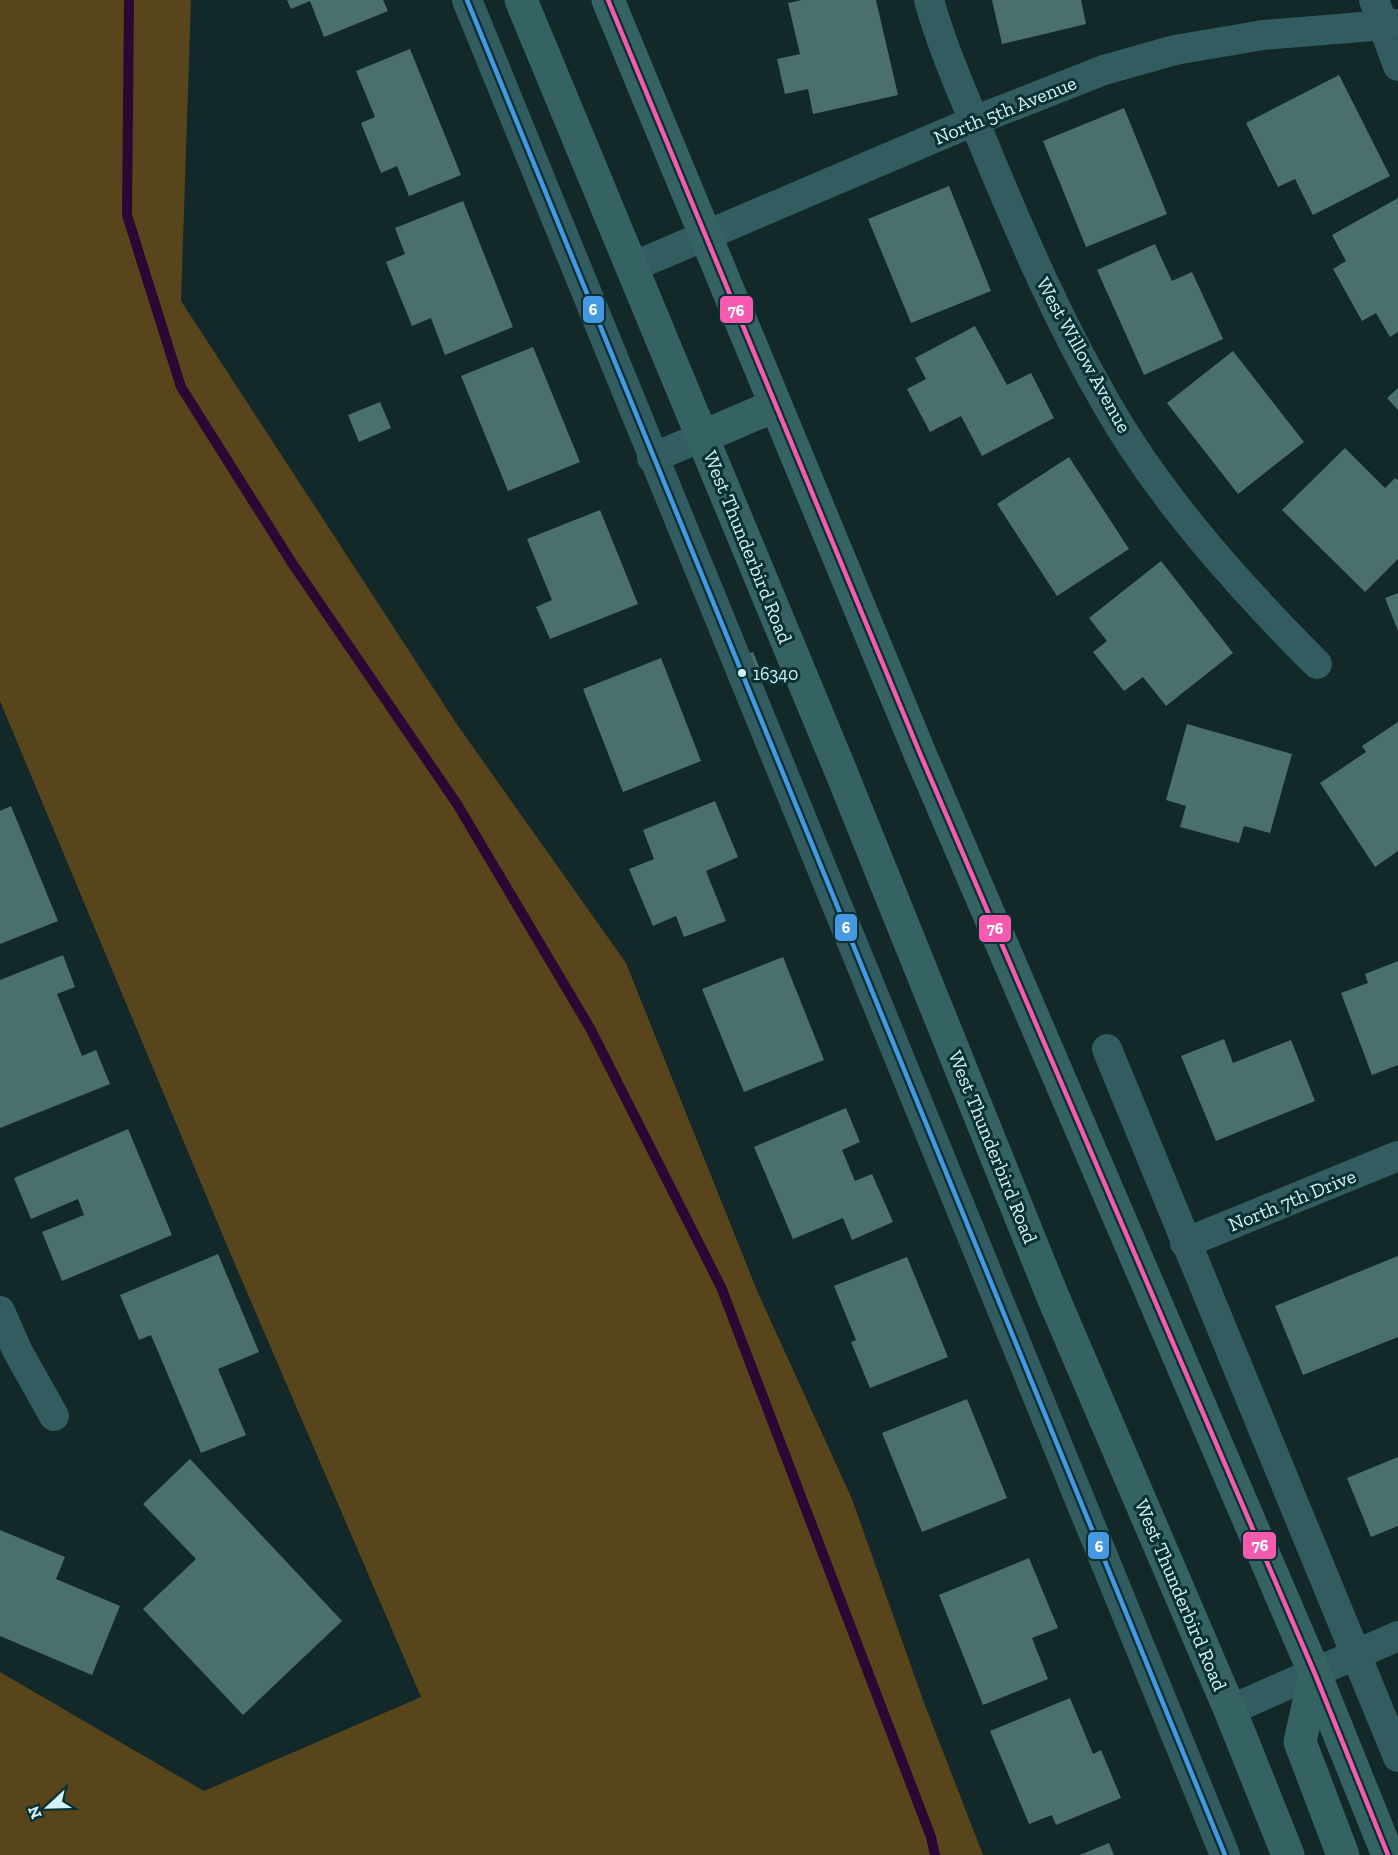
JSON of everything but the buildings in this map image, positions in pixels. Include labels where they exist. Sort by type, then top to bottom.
[{"type":"main road","name":"West Thunderbird Road","points":[[521,0],[1049,1286],[1230,1710],[1288,1855]]},
{"type":"main road","points":[[608,0],[774,406],[1315,1674],[1388,1855]]},
{"type":"main road","points":[[702,437],[774,406]]},
{"type":"main road","points":[[1315,1674],[1300,1742],[1343,1855]]},
{"type":"street","points":[[467,0],[652,458],[1225,1855]]},
{"type":"street","name":"West Willow Avenue","points":[[929,0],[974,121],[1032,261],[1107,405],[1175,504],[1272,619],[1317,664]]},
{"type":"street","points":[[1385,17],[1398,66]]},
{"type":"street","name":"North 5th Avenue","points":[[632,267],[974,121],[1104,70],[1176,50],[1385,17]]},
{"type":"street","name":"West Thunderbird Road","points":[[652,458],[702,437]]},
{"type":"street","points":[[1107,1049],[1398,1757]]},
{"type":"street","name":"North 7th Drive","points":[[1185,1243],[1398,1156]]},
{"type":"street","points":[[0,1311],[17,1350],[54,1416]]},
{"type":"street","points":[[1230,1710],[1398,1636]]},
{"type":"shaded area","points":[[0,0],[191,0],[181,301],[456,723],[626,963],[758,1293],[852,1499],[923,1700],[983,1855],[0,1855],[0,1672],[204,1791],[421,1697],[231,1255],[0,701]]},
{"type":"waterway","points":[[129,0],[127,215],[181,387],[292,563],[457,804],[590,1028],[721,1287],[931,1837],[935,1855]]},
{"type":"transit line","name":"6","points":[[467,0],[1225,1855]]},
{"type":"transit line","name":"76","points":[[608,0],[921,756],[1315,1674],[1388,1855]]},
{"type":"place","name":"16340","points":[[742,673]]}]
